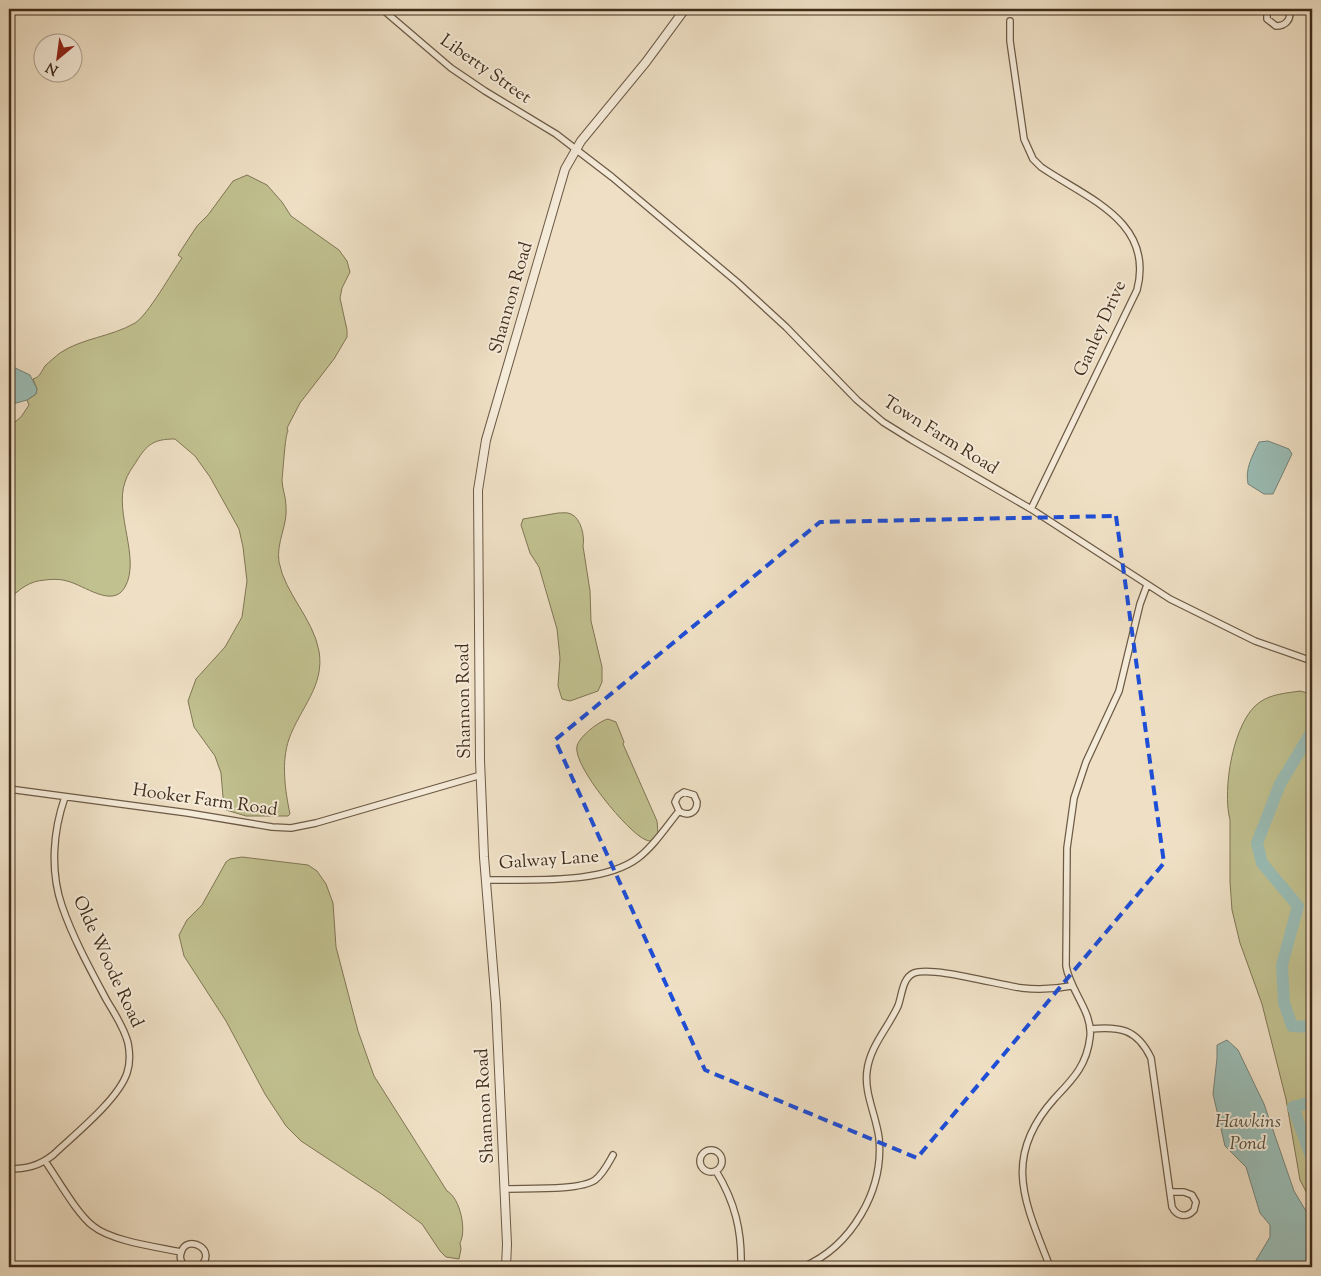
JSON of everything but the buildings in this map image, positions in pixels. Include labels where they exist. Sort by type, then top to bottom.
[{"type":"street","name":"Liberty Street","points":[[382,9],[431,52],[458,72],[485,91],[556,134],[575,149]]},
{"type":"street","name":"Shannon Road","points":[[506,1267],[496,1006],[484,857],[481,775],[478,524],[480,473],[486,440],[565,169],[575,149],[646,62],[685,9]]},
{"type":"street","points":[[1267,9],[1267,19],[1276,26],[1284,25],[1287,22],[1290,15],[1289,9]]},
{"type":"street","name":"Ganley Drive","points":[[1010,21],[1010,41],[1021,126],[1027,148],[1033,159],[1041,167],[1101,205],[1120,220],[1130,234],[1137,249],[1140,265],[1137,290],[1032,509]]},
{"type":"street","name":"Town Farm Road","points":[[575,149],[612,177],[737,282],[792,333],[857,400],[883,422],[927,450],[1032,509],[1147,585],[1255,641],[1312,661]]},
{"type":"street","points":[[1050,1267],[1024,1197],[1022,1180],[1025,1154],[1030,1135],[1039,1118],[1083,1065],[1090,1042],[1090,1029],[1082,1006],[1071,986],[1067,972],[1067,848],[1071,810],[1081,774],[1119,691],[1140,604],[1147,585]]},
{"type":"street","name":"Hooker Farm Road","points":[[9,789],[188,813],[263,826],[291,828],[316,823],[481,775]]},
{"type":"street","name":"Olde Woode Road","points":[[9,1169],[29,1168],[45,1161],[78,1131],[113,1096],[126,1074],[129,1058],[129,1049],[124,1030],[74,936],[61,905],[55,872],[55,839],[65,797]]},
{"type":"street","name":"Galway Lane","points":[[487,880],[573,878],[614,870],[638,858],[679,811]]},
{"type":"street","points":[[803,1267],[820,1258],[841,1241],[858,1219],[871,1195],[879,1152],[876,1122],[867,1086],[867,1070],[874,1048],[896,1010],[904,983],[914,973],[922,971],[940,972],[1023,988],[1045,989],[1071,986]]},
{"type":"street","points":[[1090,1029],[1109,1028],[1125,1030],[1141,1041],[1151,1058],[1172,1207],[1176,1214],[1183,1216],[1191,1213],[1196,1206],[1192,1195],[1184,1192],[1170,1192]]},
{"type":"street","points":[[716,1150],[721,1155],[721,1166],[716,1171],[709,1172],[702,1168],[700,1161],[705,1151],[716,1150]]},
{"type":"street","points":[[504,1189],[570,1187],[589,1184],[597,1179],[613,1155]]},
{"type":"street","points":[[45,1161],[83,1216],[94,1228],[117,1237],[181,1252]]},
{"type":"street","points":[[716,1171],[728,1193],[737,1218],[741,1241],[741,1267]]},
{"type":"street","points":[[187,1267],[181,1261],[181,1252],[189,1244],[201,1246],[205,1253],[206,1257],[203,1264],[199,1267]]},
{"type":"highlighted area","points":[[1116,516],[1164,863],[917,1158],[705,1070],[555,740],[820,522]]},
{"type":"shaded area","points":[[247,175],[267,185],[291,216],[339,250],[347,261],[350,272],[342,288],[340,298],[347,337],[334,359],[300,403],[287,428],[282,480],[286,513],[279,547],[279,562],[287,585],[316,639],[320,664],[315,686],[289,739],[285,757],[285,776],[290,814],[288,816],[246,816],[226,810],[221,773],[215,756],[194,727],[188,701],[196,679],[225,647],[242,617],[247,581],[239,529],[210,477],[195,456],[175,439],[162,440],[148,447],[126,479],[122,494],[130,563],[129,576],[125,587],[120,593],[106,596],[74,583],[50,579],[29,584],[9,599],[9,427],[21,417],[29,405],[27,400],[36,394],[37,389],[33,379],[39,376],[50,361],[69,348],[135,323],[153,303],[182,258],[178,255],[197,226],[208,215],[233,181]]},
{"type":"shaded area","points":[[558,513],[571,514],[577,519],[582,528],[590,591],[591,621],[602,667],[602,682],[598,691],[570,701],[562,699],[558,686],[560,658],[557,629],[539,567],[530,553],[521,525],[523,519]]},
{"type":"shaded area","points":[[1300,691],[1312,694],[1312,1203],[1300,1180],[1286,1099],[1262,1004],[1240,943],[1232,910],[1228,807],[1229,774],[1232,756],[1243,724],[1251,711],[1260,702],[1269,697]]},
{"type":"shaded area","points":[[608,719],[616,722],[624,742],[623,744],[657,821],[658,833],[654,841],[646,840],[638,835],[615,813],[592,783],[578,755],[577,746],[581,738],[595,726]]},
{"type":"shaded area","points":[[242,857],[308,865],[317,871],[326,884],[333,903],[336,947],[358,1031],[374,1076],[447,1191],[456,1200],[463,1230],[459,1259],[446,1257],[422,1224],[383,1195],[301,1141],[286,1126],[265,1094],[226,1021],[184,956],[179,935],[187,920],[202,905],[226,862],[230,859]]},
{"type":"water","points":[[9,365],[30,375],[37,389],[36,394],[27,400],[9,405]]},
{"type":"water","points":[[1268,441],[1289,449],[1292,454],[1273,494],[1264,494],[1248,484],[1247,478],[1250,463],[1259,442]]},
{"type":"water","name":"Hawkins Pond","points":[[1227,1040],[1238,1050],[1264,1104],[1294,1191],[1312,1221],[1312,1267],[1252,1267],[1270,1237],[1270,1225],[1260,1213],[1246,1167],[1225,1146],[1213,1094],[1217,1045]]},
{"type":"waterway","points":[[1312,731],[1280,784],[1257,843],[1262,863],[1298,906],[1282,965],[1284,1003],[1292,1026],[1312,1027]]},
{"type":"waterway","points":[[1312,1102],[1293,1107],[1312,1159]]}]
